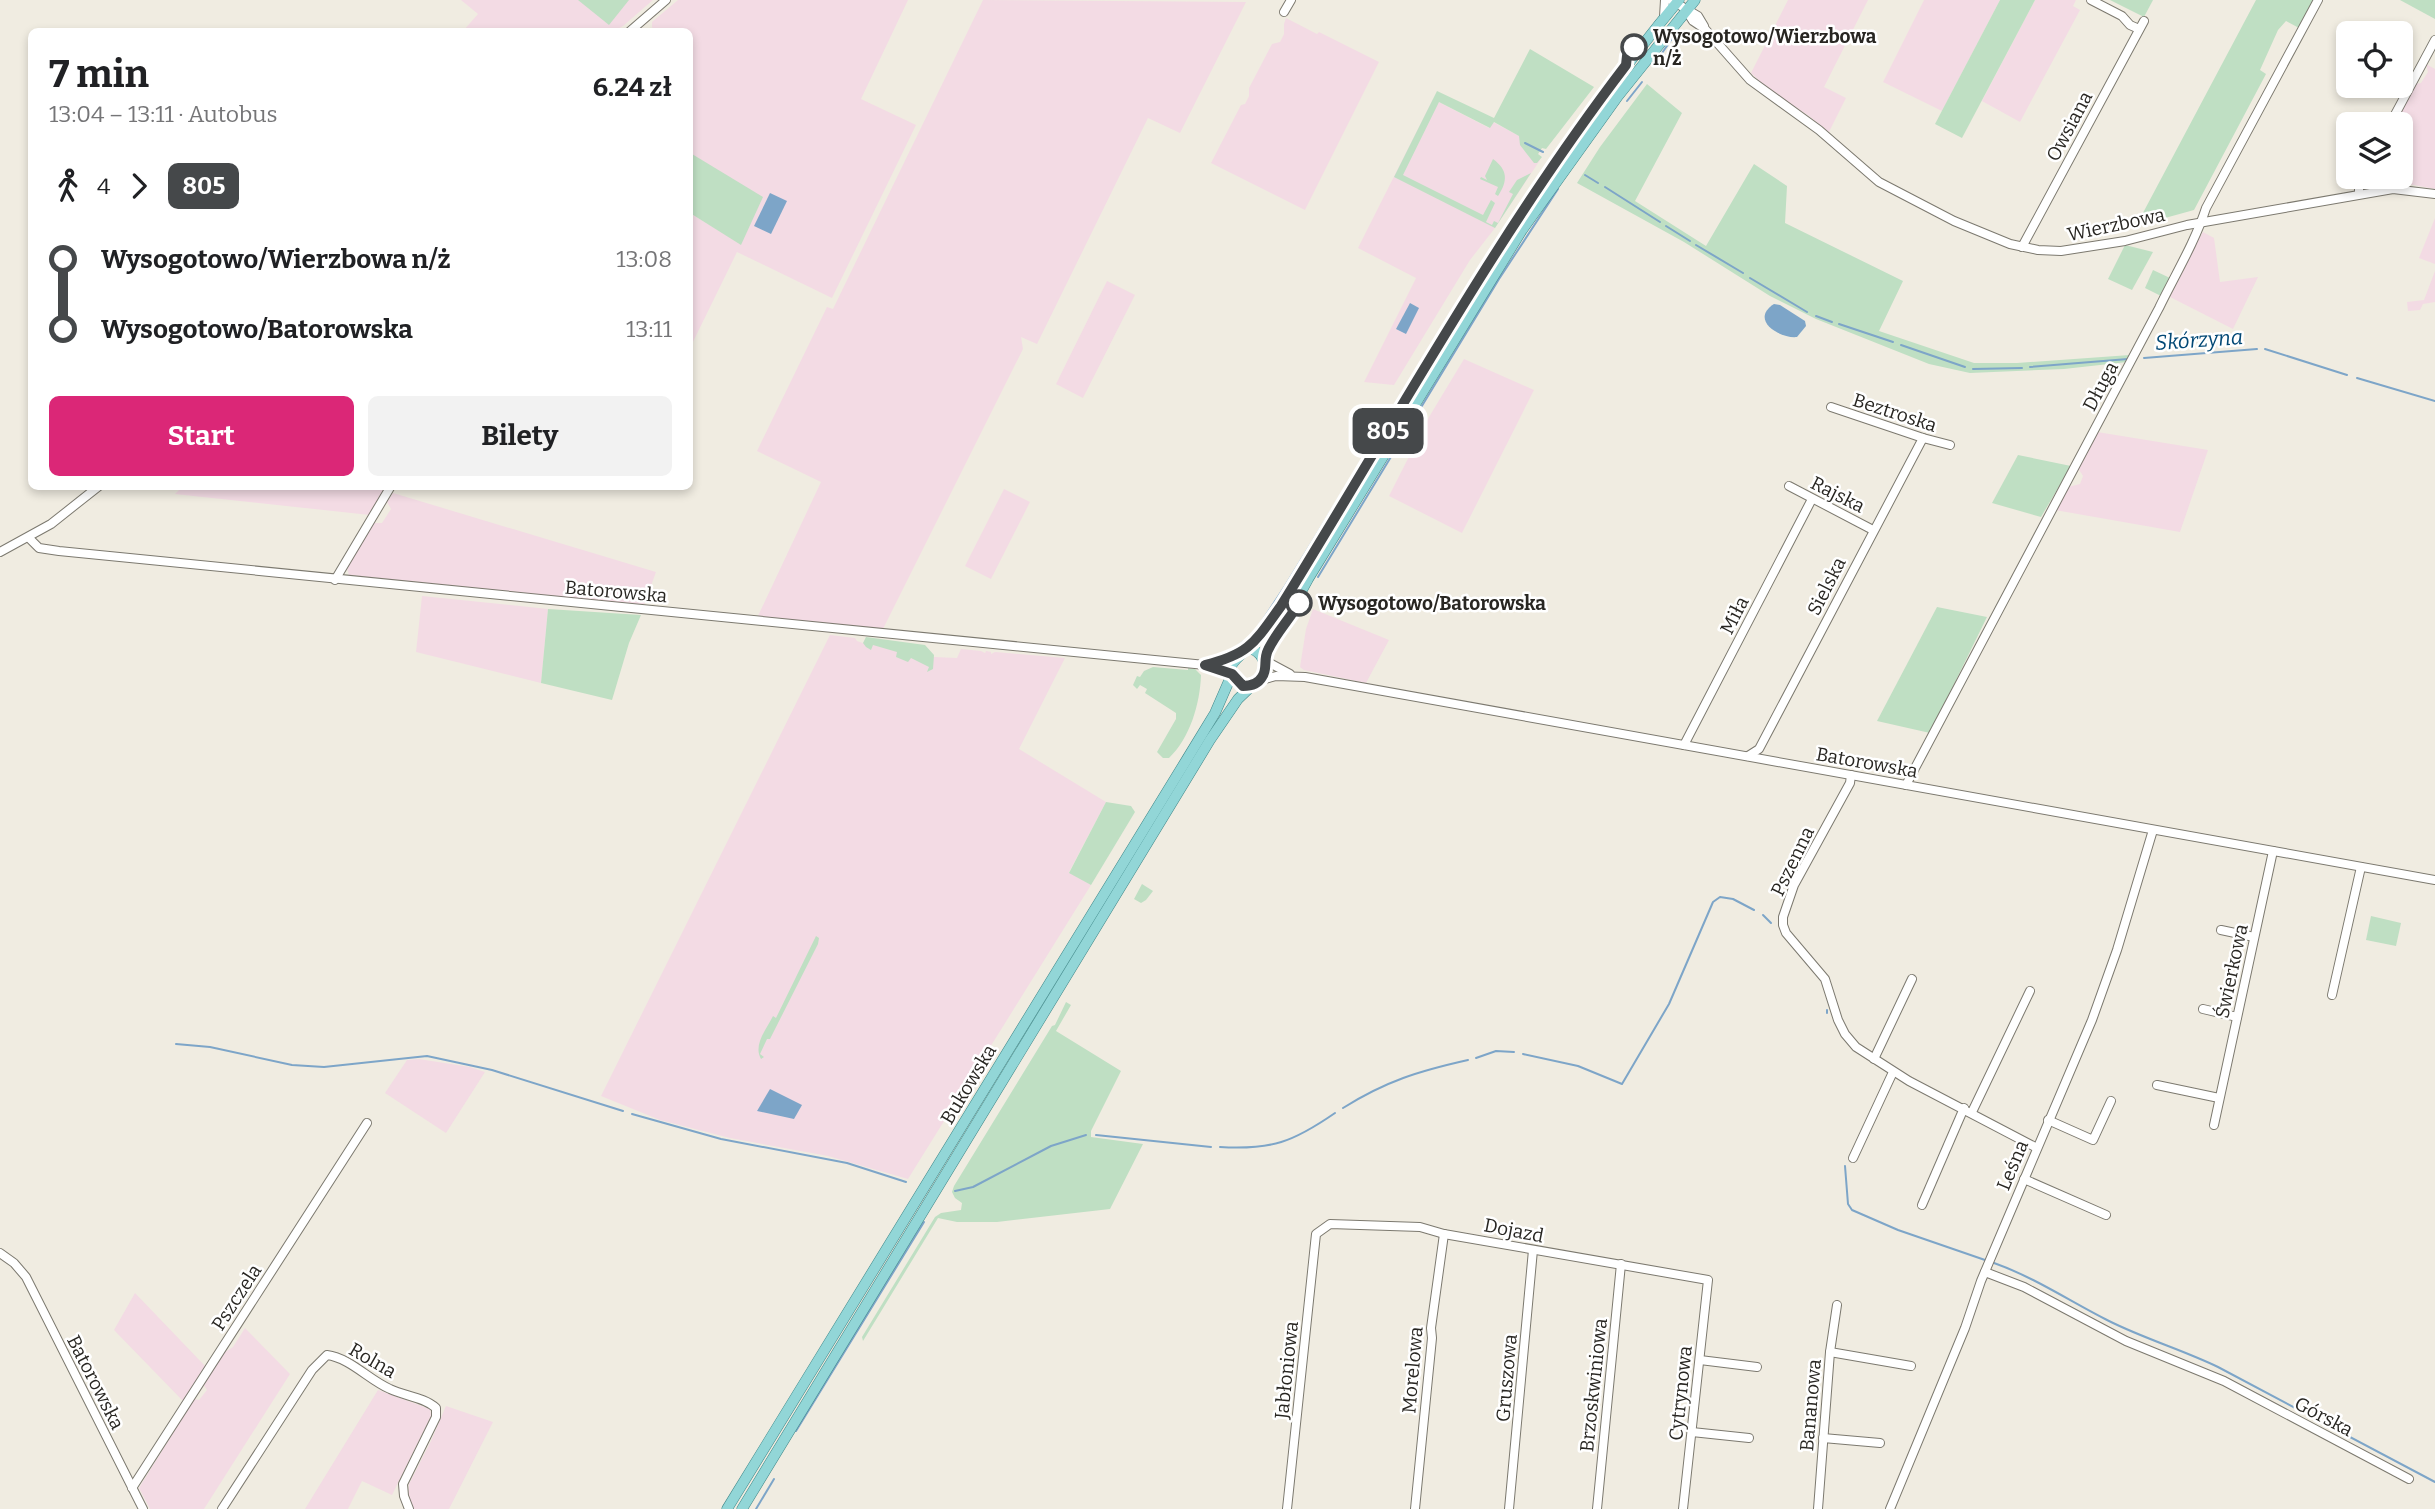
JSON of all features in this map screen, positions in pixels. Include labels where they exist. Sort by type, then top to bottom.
[{"type":"main road","points":[[1676,1],[1612,83],[1532,197],[1281,606],[1248,648],[1237,656],[1231,666],[1232,674],[1243,686],[1255,683],[1265,671],[1264,660],[1308,579],[1522,230],[1611,105],[1695,0]]},
{"type":"main road","points":[[1248,648],[1255,650],[1264,660]]},
{"type":"main road","name":"Bukowska","points":[[727,1509],[1215,713],[1232,674]]},
{"type":"main road","name":"Bukowska","points":[[742,1509],[1210,740],[1238,699],[1255,683]]},
{"type":"street","points":[[637,28],[666,0]]},
{"type":"street","points":[[1284,12],[1291,0]]},
{"type":"street","points":[[1664,17],[1665,0]]},
{"type":"street","name":"Owsiana","points":[[2022,247],[2141,25],[2130,24],[2122,16],[2091,0]]},
{"type":"street","name":"Długa","points":[[1906,785],[2159,307],[2206,208],[2318,0]]},
{"type":"street","name":"Wierzbowa","points":[[1676,1],[1698,16],[1705,29],[1750,80],[1819,130],[1879,182],[1964,226],[2022,247],[2061,251],[2125,241],[2200,223],[2393,189],[2435,194]]},
{"type":"street","points":[[2396,112],[2435,40]]},
{"type":"street","points":[[2359,189],[2360,194]]},
{"type":"street","name":"Beztroska","points":[[1831,407],[1950,445]]},
{"type":"street","name":"Sielska","points":[[1759,749],[1923,438]]},
{"type":"street","name":"Rajska","points":[[1789,486],[1873,530]]},
{"type":"street","points":[[0,552],[29,538],[63,516],[94,490]]},
{"type":"street","points":[[335,580],[389,490]]},
{"type":"street","name":"Miła","points":[[1684,745],[1811,499]]},
{"type":"street","name":"Batorowska","points":[[29,538],[40,548],[59,551],[1205,665],[1232,674]]},
{"type":"street","name":"Batorowska","points":[[1205,665],[1237,656]]},
{"type":"street","name":"Batorowska","points":[[1264,660],[1293,675]]},
{"type":"street","name":"Batorowska","points":[[1255,683],[1272,677],[1293,675],[2435,880]]},
{"type":"street","points":[[1748,756],[1759,749],[1763,759]]},
{"type":"street","name":"Pszenna","points":[[1851,775],[1850,783],[1794,885],[1783,925],[1794,944],[1825,979],[1838,1020],[1856,1047],[1893,1072],[2037,1148]]},
{"type":"street","name":"Leśna","points":[[1890,1509],[1965,1328],[1985,1272],[2092,1020],[2117,950],[2153,830]]},
{"type":"street","name":"Świerkowa","points":[[2214,1125],[2273,851]]},
{"type":"street","points":[[2332,995],[2361,867]]},
{"type":"street","points":[[2221,930],[2254,937]]},
{"type":"street","points":[[1874,1059],[1912,979]]},
{"type":"street","points":[[1922,1205],[2030,991]]},
{"type":"street","points":[[2203,1009],[2237,1017]]},
{"type":"street","points":[[1853,1158],[1893,1072]]},
{"type":"street","points":[[2157,1085],[2220,1098]]},
{"type":"street","points":[[2048,1121],[2093,1140],[2111,1101]]},
{"type":"street","name":"Pszczela","points":[[132,1488],[367,1123]]},
{"type":"street","points":[[2024,1179],[2106,1214]]},
{"type":"street","name":"Dojazd","points":[[1317,1234],[1330,1224],[1420,1227],[1444,1234],[1709,1280]]},
{"type":"street","name":"Jabłoniowa","points":[[1287,1509],[1317,1234]]},
{"type":"street","name":"Morelowa","points":[[1415,1509],[1431,1328],[1444,1234]]},
{"type":"street","name":"Gruszowa","points":[[1509,1509],[1533,1250]]},
{"type":"street","name":"Batorowska","points":[[0,1253],[21,1270],[143,1509]]},
{"type":"street","name":"Brzoskwiniowa","points":[[1597,1509],[1621,1264]]},
{"type":"street","name":"Górska","points":[[1985,1272],[2024,1287],[2126,1341],[2224,1381],[2409,1479]]},
{"type":"street","name":"Cytrynowa","points":[[1683,1509],[1709,1280]]},
{"type":"street","name":"Bananowa","points":[[1818,1509],[1830,1352],[1837,1305]]},
{"type":"street","points":[[1830,1352],[1911,1366]]},
{"type":"street","name":"Rolna","points":[[222,1509],[312,1370],[327,1354],[389,1389],[427,1402],[436,1408],[436,1417],[403,1485],[409,1509]]},
{"type":"street","points":[[1700,1360],[1757,1367]]},
{"type":"street","points":[[1692,1432],[1749,1438]]},
{"type":"street","points":[[1823,1438],[1880,1443]]},
{"type":"shaded area","points":[[461,0],[653,0],[619,28],[466,28],[478,14]]},
{"type":"shaded area","points":[[678,0],[908,0],[861,99],[916,125],[832,298],[737,252],[693,342],[693,215],[741,244],[693,157],[693,28],[653,28],[652,22]]},
{"type":"shaded area","points":[[983,0],[1246,2],[1180,133],[1148,118],[1037,344],[1021,337],[1023,349],[883,629],[757,618],[821,482],[757,451],[827,307],[833,309]]},
{"type":"shaded area","points":[[1788,0],[1868,0],[1824,87],[1846,98],[1829,132],[1768,89],[1751,73]]},
{"type":"shaded area","points":[[1924,0],[2000,0],[1942,111],[1883,82]]},
{"type":"shaded area","points":[[2035,0],[2076,0],[2073,6],[2080,10],[2020,122],[1982,101]]},
{"type":"shaded area","points":[[1286,18],[1379,62],[1305,210],[1211,163],[1241,105],[1245,104],[1249,88],[1272,44],[1280,42]]},
{"type":"shaded area","points":[[2426,64],[2435,69],[2435,189],[2413,185],[2413,112],[2400,112],[2408,98],[2413,98],[2415,84],[2421,83],[2428,72]]},
{"type":"shaded area","points":[[1433,99],[1489,128],[1493,122],[1542,148],[1538,154],[1540,160],[1495,228],[1470,260],[1394,385],[1364,382],[1416,278],[1358,248]]},
{"type":"shaded area","points":[[2435,218],[2435,264],[2419,258]]},
{"type":"shaded area","points":[[2203,232],[2214,238],[2220,282],[2258,277],[2233,329],[2170,297],[2185,262]]},
{"type":"shaded area","points":[[2435,271],[2435,302],[2423,304],[2420,310],[2408,311],[2407,302],[2424,300]]},
{"type":"shaded area","points":[[1107,281],[1135,295],[1083,398],[1056,384]]},
{"type":"shaded area","points":[[1464,359],[1534,390],[1462,533],[1389,496],[1429,417]]},
{"type":"shaded area","points":[[2097,432],[2208,450],[2180,532],[2055,510],[2068,487],[2080,484],[2083,476],[2078,468]]},
{"type":"shaded area","points":[[1004,489],[1030,502],[991,579],[965,566]]},
{"type":"shaded area","points":[[179,490],[385,490],[370,515],[175,494]]},
{"type":"shaded area","points":[[393,493],[656,572],[644,605],[349,575],[347,568],[374,523],[382,523],[391,509],[387,502]]},
{"type":"shaded area","points":[[422,596],[548,609],[541,683],[416,652]]},
{"type":"shaded area","points":[[1313,609],[1389,640],[1366,683],[1300,667],[1306,629]]},
{"type":"shaded area","points":[[830,635],[855,638],[863,643],[865,639],[934,657],[957,658],[961,649],[986,651],[991,654],[995,652],[1065,658],[1019,749],[1106,802],[1069,872],[1091,885],[908,1179],[828,1156],[730,1138],[660,1120],[601,1096]]},
{"type":"shaded area","points":[[419,1059],[485,1072],[446,1133],[385,1093],[407,1060]]},
{"type":"shaded area","points":[[135,1293],[205,1366],[183,1401],[114,1330]]},
{"type":"shaded area","points":[[245,1328],[290,1374],[204,1509],[150,1509],[139,1488],[194,1399],[199,1400],[207,1390],[203,1384],[222,1354],[233,1347]]},
{"type":"shaded area","points":[[378,1390],[430,1409],[431,1416],[392,1495],[362,1481],[348,1509],[305,1509]]},
{"type":"shaded area","points":[[446,1406],[493,1422],[449,1509],[414,1509],[408,1498],[409,1484]]},
{"type":"green space","points":[[578,0],[629,0],[609,25]]},
{"type":"green space","points":[[2000,0],[2035,0],[1962,138],[1935,124]]},
{"type":"green space","points":[[2110,0],[2153,0],[2144,17]]},
{"type":"green space","points":[[2256,0],[2314,0],[2299,28],[2286,21],[2278,30],[2260,70],[2266,74],[2194,210],[2136,226]]},
{"type":"green space","points":[[2400,0],[2435,0],[2435,19]]},
{"type":"green space","points":[[1530,49],[1594,87],[1546,149],[1542,148],[1538,154],[1542,157],[1537,163],[1534,163],[1520,145],[1519,136],[1494,122],[1490,128],[1439,102],[1403,175],[1483,215],[1491,200],[1495,203],[1486,222],[1492,225],[1494,221],[1498,223],[1513,194],[1509,192],[1517,180],[1531,173],[1495,228],[1394,177],[1437,91],[1494,118]]},
{"type":"green space","points":[[1647,84],[1682,113],[1635,201],[1706,246],[1754,164],[1787,186],[1785,223],[1903,281],[1879,331],[1974,363],[2017,363],[2130,355],[2127,362],[2064,369],[1970,373],[1929,364],[1816,319],[1770,296],[1684,242],[1577,183]]},
{"type":"green space","points":[[693,155],[763,197],[741,245],[693,215]]},
{"type":"green space","points":[[1493,159],[1502,167],[1505,176],[1498,196],[1495,194],[1498,187],[1480,179],[1481,177],[1487,180],[1485,176]]},
{"type":"green space","points":[[2125,245],[2153,252],[2132,290],[2108,279]]},
{"type":"green space","points":[[2153,270],[2170,278],[2161,296],[2145,288]]},
{"type":"green space","points":[[2018,455],[2071,466],[2041,517],[1992,503]]},
{"type":"green space","points":[[1937,607],[1987,617],[1930,733],[1877,721]]},
{"type":"green space","points":[[548,609],[641,615],[629,643],[612,700],[541,683]]},
{"type":"green space","points":[[866,637],[925,645],[934,655],[933,669],[927,672],[929,667],[911,658],[908,662],[896,657],[897,652],[873,645],[871,650],[863,643]]},
{"type":"green space","points":[[1153,667],[1195,669],[1201,675],[1199,697],[1188,731],[1169,758],[1163,758],[1157,752],[1176,719],[1176,713],[1145,693],[1147,689],[1140,685],[1137,689],[1133,685],[1137,676],[1140,677],[1144,671]]},
{"type":"green space","points":[[1106,802],[1131,806],[1135,812],[1091,885],[1069,873]]},
{"type":"green space","points":[[1142,884],[1153,891],[1141,903],[1134,899]]},
{"type":"green space","points":[[2371,916],[2401,923],[2396,946],[2366,940]]},
{"type":"green space","points":[[816,936],[819,938],[818,944],[770,1039],[767,1039],[760,1054],[764,1057],[761,1059],[759,1054],[759,1048],[761,1037],[773,1016],[776,1018]]},
{"type":"green space","points":[[1066,1002],[1071,1005],[1056,1031],[1121,1071],[1091,1131],[1091,1137],[1143,1144],[1110,1209],[997,1222],[957,1222],[938,1218],[863,1341],[862,1337],[935,1217],[941,1213],[961,1210],[962,1203],[952,1192],[954,1186],[1055,1025]]},
{"type":"water","points":[[770,193],[787,201],[771,234],[754,226]]},
{"type":"water","points":[[1410,303],[1419,308],[1406,334],[1396,329]]},
{"type":"water","points":[[1774,304],[1805,321],[1806,326],[1797,337],[1776,332],[1766,322],[1767,310]]},
{"type":"water","points":[[770,1089],[802,1105],[794,1119],[757,1111]]},
{"type":"waterway","points":[[1653,66],[1678,30]]},
{"type":"waterway","points":[[1627,101],[1642,82]]},
{"type":"waterway","name":"Skórzyna","points":[[1525,143],[1543,152]]},
{"type":"waterway","name":"Skórzyna","points":[[1585,175],[1598,183]]},
{"type":"waterway","name":"Skórzyna","points":[[1605,187],[1660,222]]},
{"type":"waterway","points":[[1318,577],[1499,279],[1558,189]]},
{"type":"waterway","name":"Skórzyna","points":[[1666,226],[1690,241]]},
{"type":"waterway","name":"Skórzyna","points":[[1696,245],[1743,273]]},
{"type":"waterway","name":"Skórzyna","points":[[1750,278],[1807,312]]},
{"type":"waterway","points":[[1258,627],[1472,281]]},
{"type":"waterway","name":"Skórzyna","points":[[1816,316],[1832,322]]},
{"type":"waterway","name":"Skórzyna","points":[[1839,324],[1893,342]]},
{"type":"waterway","name":"Skórzyna","points":[[1901,345],[1965,367]]},
{"type":"waterway","name":"Skórzyna","points":[[2144,358],[2257,349]]},
{"type":"waterway","name":"Skórzyna","points":[[2265,349],[2347,375]]},
{"type":"waterway","name":"Skórzyna","points":[[2030,367],[2128,359]]},
{"type":"waterway","name":"Skórzyna","points":[[1973,369],[2022,368]]},
{"type":"waterway","name":"Skórzyna","points":[[2357,378],[2435,401]]},
{"type":"waterway","points":[[1229,652],[1251,636]]},
{"type":"waterway","points":[[1523,1054],[1578,1066],[1622,1084],[1669,1004],[1713,902],[1720,897],[1733,899],[1754,910]]},
{"type":"waterway","points":[[1763,915],[1771,923]]},
{"type":"waterway","points":[[176,1044],[210,1047],[292,1065],[324,1067],[427,1056],[492,1070],[623,1111]]},
{"type":"waterway","points":[[1476,1058],[1496,1051],[1514,1052]]},
{"type":"waterway","points":[[1343,1108],[1403,1078],[1468,1060]]},
{"type":"waterway","points":[[1220,1147],[1254,1147],[1281,1142],[1307,1131],[1335,1113]]},
{"type":"waterway","points":[[632,1114],[721,1139],[847,1163],[906,1182]]},
{"type":"waterway","points":[[955,1191],[973,1187],[1051,1146],[1086,1135]]},
{"type":"waterway","points":[[1096,1135],[1211,1147]]},
{"type":"waterway","points":[[1845,1166],[1848,1204],[1852,1210],[1898,1230],[1985,1260]]},
{"type":"waterway","points":[[796,1431],[924,1222]]},
{"type":"waterway","points":[[1994,1263],[2039,1283],[2095,1314],[2218,1367],[2435,1482]]},
{"type":"waterway","points":[[756,1509],[774,1479]]},
{"type":"bus line","name":"805","points":[[1299,603],[1272,642],[1264,660],[1264,674],[1252,685],[1243,686],[1232,674],[1205,665],[1227,660],[1248,648],[1281,606],[1505,239],[1626,65],[1627,56],[1634,47]]},
{"type":"place","name":"Wysogotowo/Wierzbowa n/ż","points":[[1634,47]]},
{"type":"place","name":"Wysogotowo/Batorowska","points":[[1299,603]]}]
